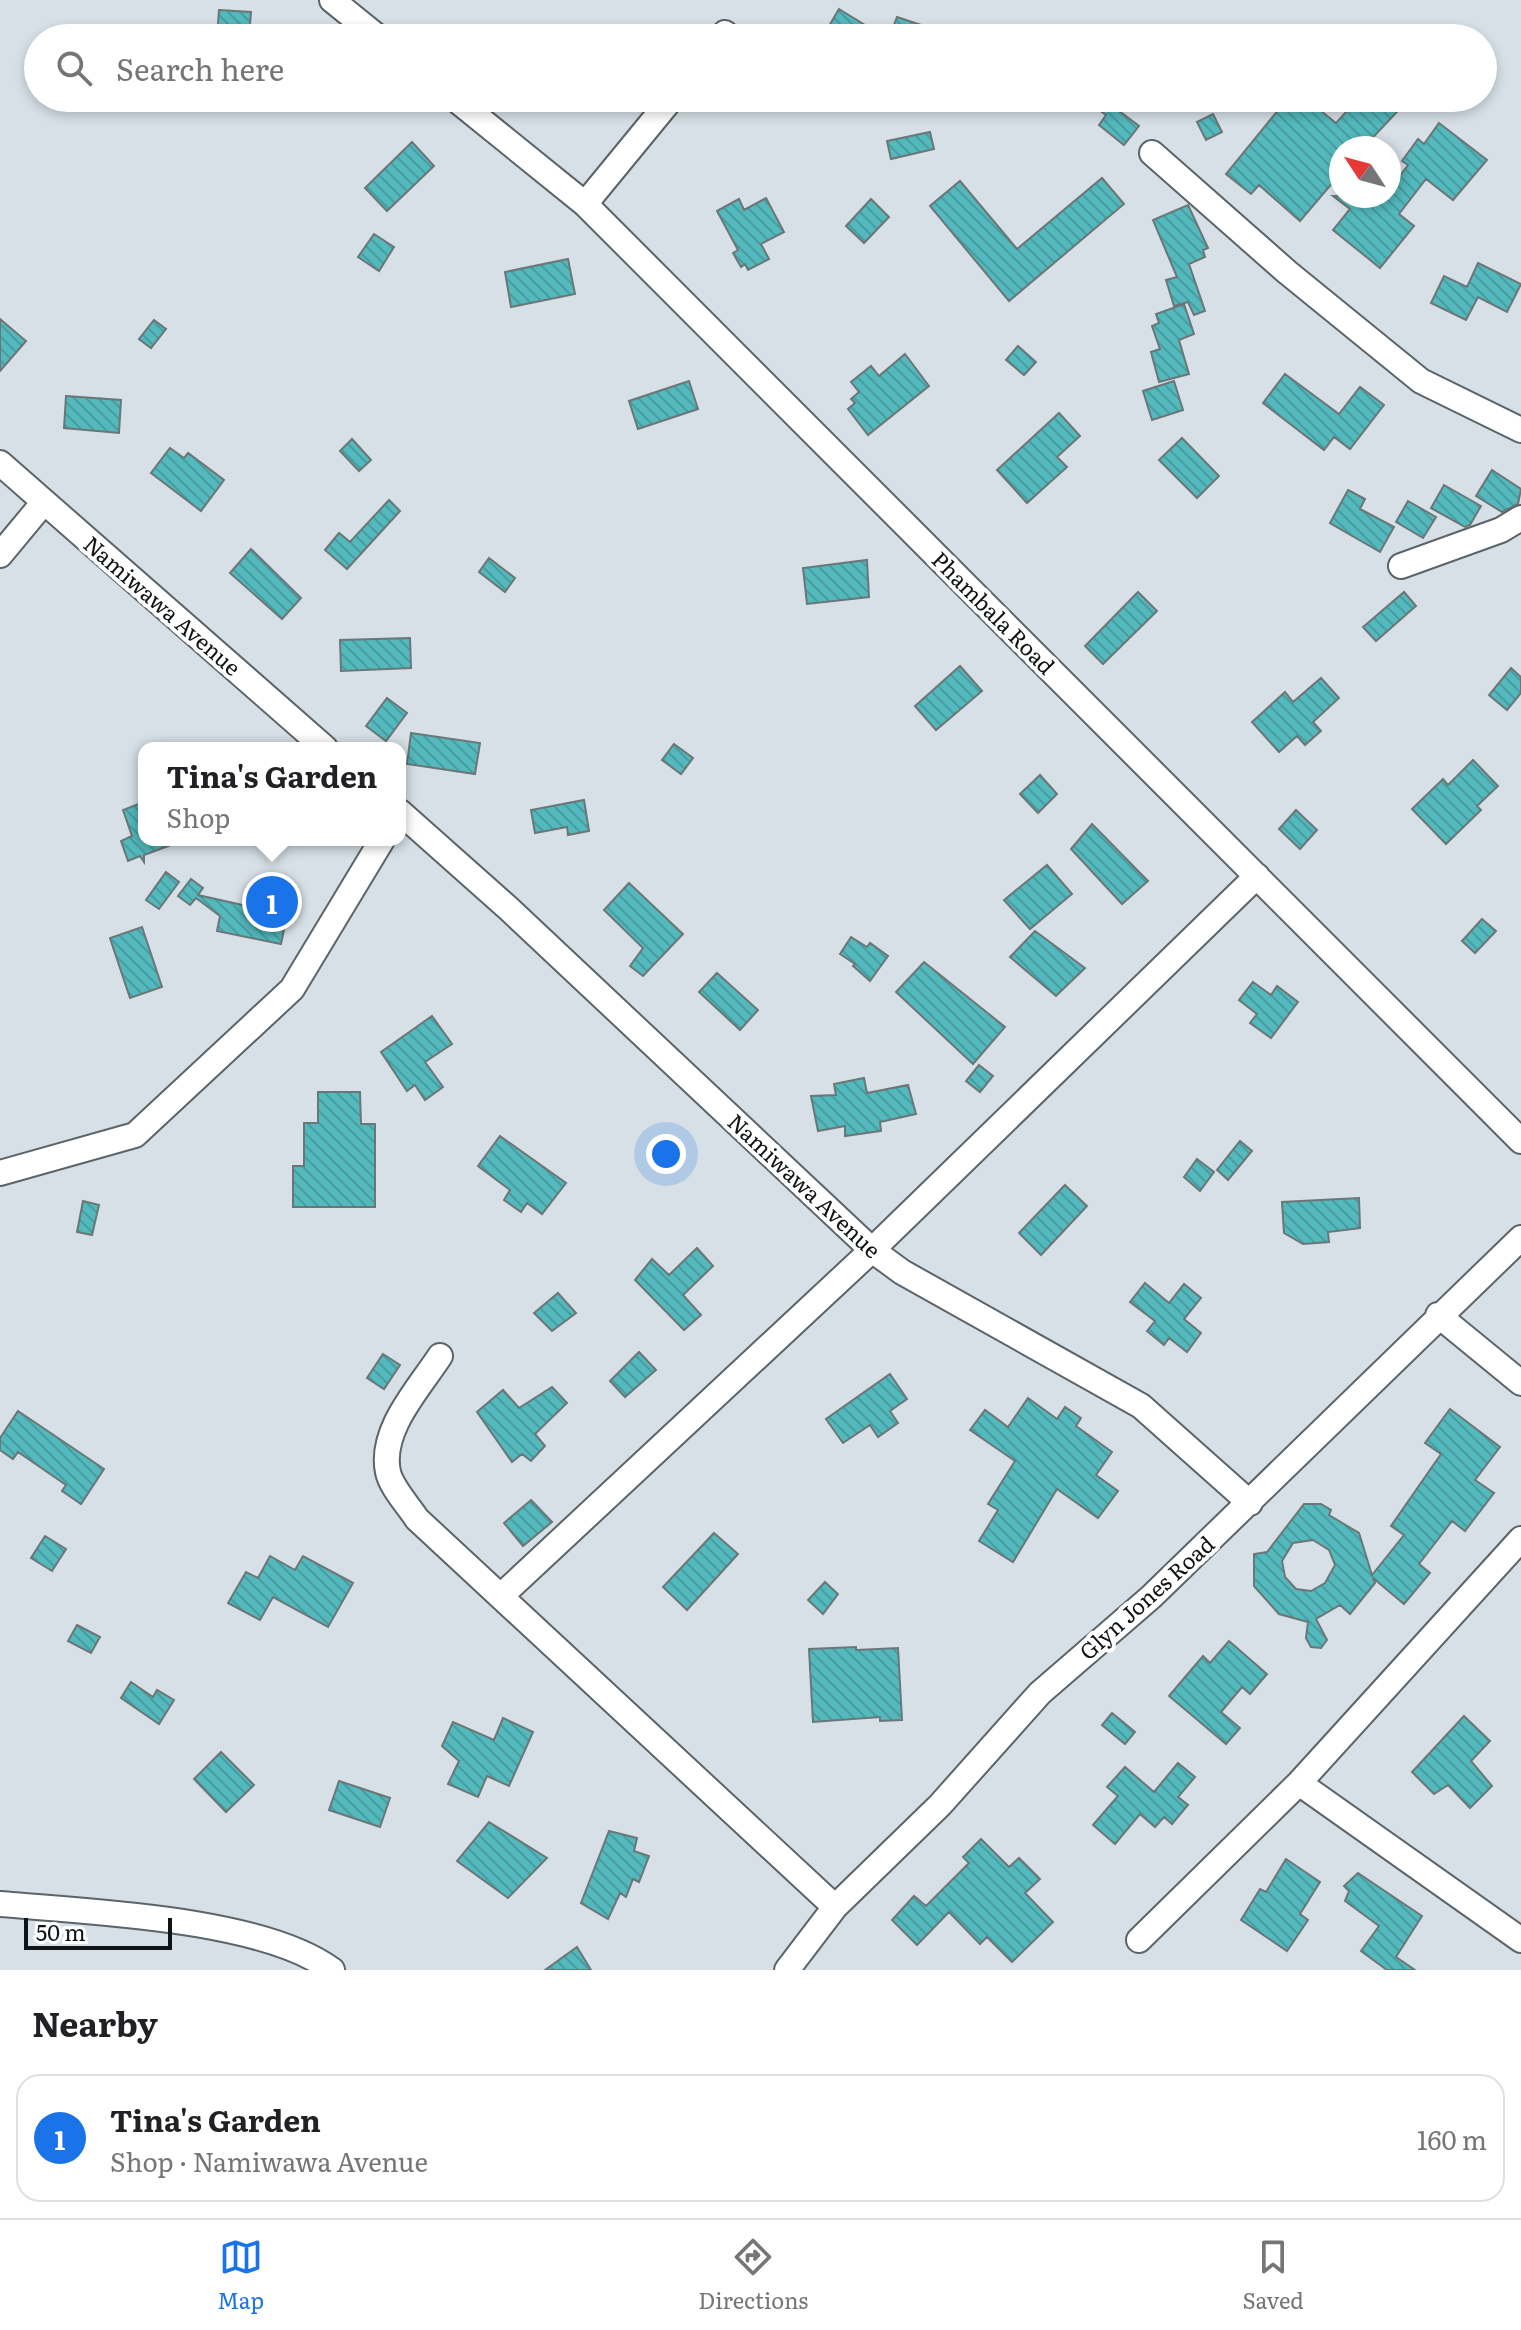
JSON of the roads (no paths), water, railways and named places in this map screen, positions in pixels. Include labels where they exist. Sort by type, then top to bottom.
[{"type":"street","points":[[332,0],[362,24]]},
{"type":"street","name":"Phambala Road","points":[[471,112],[585,204],[1521,1141]]},
{"type":"street","points":[[585,204],[661,112]]},
{"type":"street","points":[[1152,153],[1287,272],[1421,381],[1521,430]]},
{"type":"street","name":"Namiwawa Avenue","points":[[0,463],[318,742]]},
{"type":"street","points":[[0,555],[44,502]]},
{"type":"street","points":[[1401,566],[1501,530],[1521,518]]},
{"type":"street","name":"Namiwawa Avenue","points":[[406,817],[508,908],[872,1250],[902,1272],[1141,1406],[1250,1503]]},
{"type":"street","points":[[0,1173],[135,1135],[292,989],[378,846]]},
{"type":"street","points":[[502,1595],[872,1250],[1257,876]]},
{"type":"street","name":"Glyn Jones Road","points":[[787,1970],[835,1907],[940,1805],[1040,1693],[1151,1597],[1438,1315],[1521,1238]]},
{"type":"street","points":[[1438,1315],[1521,1383]]},
{"type":"street","points":[[440,1356],[395,1425],[388,1447],[388,1473],[417,1519],[835,1907]]},
{"type":"street","points":[[1139,1940],[1299,1783],[1521,1539]]},
{"type":"street","points":[[1299,1783],[1521,1940]]},
{"type":"street","points":[[0,1904],[118,1915],[233,1932],[294,1947],[332,1970]]},
{"type":"place","name":"Tina's Garden","points":[[272,902]]}]
